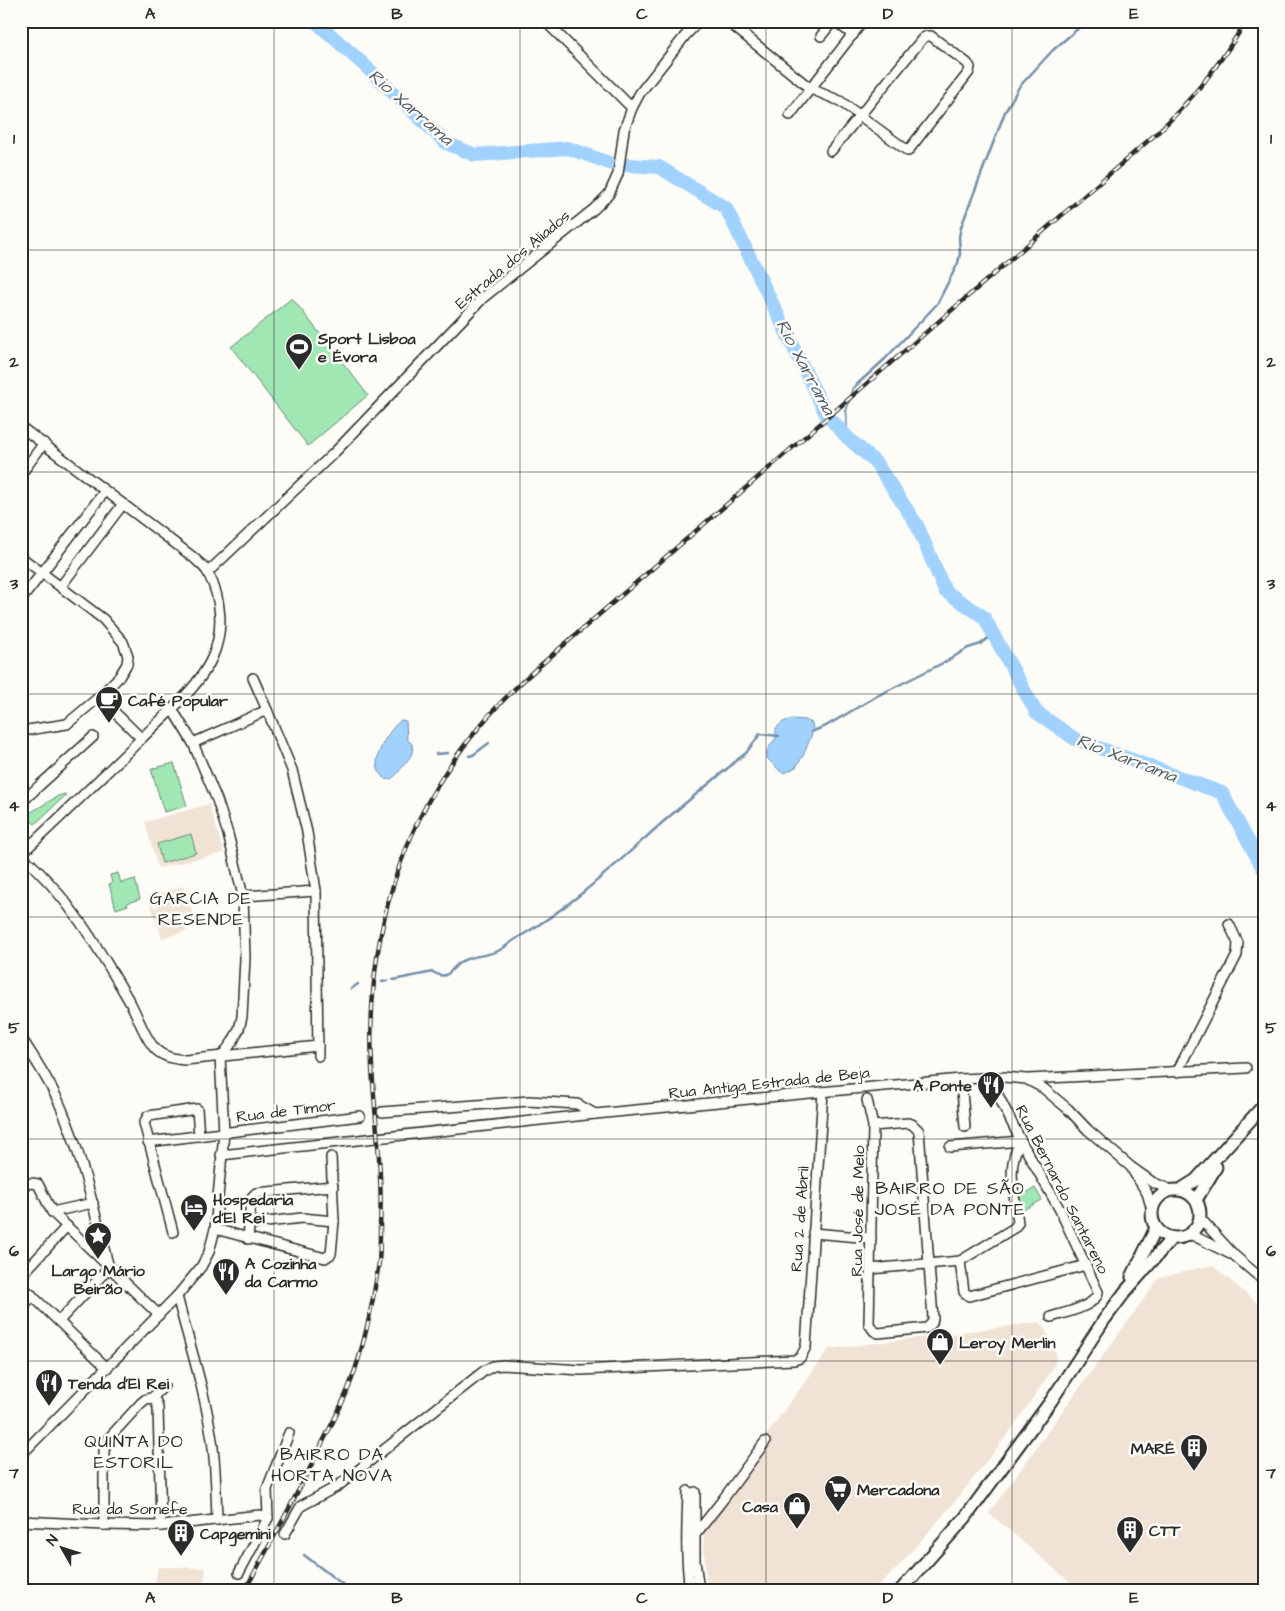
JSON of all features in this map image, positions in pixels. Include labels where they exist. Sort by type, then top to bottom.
[{"type":"main road","points":[[1176,1190],[1186,1192],[1196,1200],[1200,1218],[1190,1234],[1172,1238],[1161,1233],[1153,1222],[1152,1210],[1159,1197],[1196,1180],[1264,1105]]},
{"type":"main road","points":[[1196,1200],[1237,1136]]},
{"type":"main road","points":[[1125,1292],[1156,1228]]},
{"type":"main road","points":[[901,1589],[965,1518],[1051,1401],[1104,1320],[1125,1292],[1172,1238]]},
{"type":"street","points":[[545,21],[632,108]]},
{"type":"street","name":"Estrada dos Aliados","points":[[208,572],[335,452],[484,297],[594,209],[609,194],[618,174],[624,130],[632,108],[640,93],[699,21]]},
{"type":"street","points":[[727,21],[811,89],[840,101],[860,114],[908,151],[969,72],[970,67],[931,36],[923,38],[860,114],[831,150]]},
{"type":"street","points":[[821,36],[834,21],[853,35]]},
{"type":"street","points":[[790,115],[863,21]]},
{"type":"street","points":[[21,427],[193,557],[208,572],[217,593],[220,616],[219,636],[212,657],[202,677],[172,709],[21,855],[34,866],[70,908],[97,945],[152,1045],[158,1052],[174,1060],[185,1060],[318,1046]]},
{"type":"street","points":[[21,474],[44,444]]},
{"type":"street","points":[[21,600],[105,490]]},
{"type":"street","points":[[60,586],[123,504]]},
{"type":"street","points":[[21,557],[111,627],[127,649],[128,664],[124,671],[99,697],[67,724],[21,730]]},
{"type":"street","points":[[253,678],[292,770],[307,832],[316,891],[318,1056]]},
{"type":"street","points":[[99,697],[141,738]]},
{"type":"street","points":[[148,1142],[224,1133],[221,1056],[233,1041],[242,1017],[245,958],[243,896],[222,817],[193,743],[172,709]]},
{"type":"street","points":[[193,743],[267,710]]},
{"type":"street","points":[[21,803],[94,737]]},
{"type":"street","points":[[243,896],[316,891]]},
{"type":"street","points":[[1177,1072],[1237,955],[1238,944],[1229,924]]},
{"type":"street","points":[[23,1044],[60,1105],[75,1143],[93,1203],[109,1268]]},
{"type":"street","points":[[1026,1079],[1246,1068]]},
{"type":"street","name":"Rua Antiga Estrada de Beja","points":[[221,1155],[595,1114],[988,1077],[1026,1079],[1035,1082],[1052,1094],[1088,1130],[1131,1167]]},
{"type":"street","name":"Rua Bernardo Santareno","points":[[988,1077],[1060,1210],[1096,1287],[1097,1296],[1094,1300],[1086,1305],[1051,1317]]},
{"type":"street","points":[[961,1079],[965,1127]]},
{"type":"street","points":[[852,1089],[867,1100],[880,1086]]},
{"type":"street","name":"Rua 2 de Abril","points":[[285,1534],[301,1506],[338,1486],[484,1371],[493,1366],[581,1370],[794,1360],[800,1358],[806,1347],[823,1092]]},
{"type":"street","points":[[382,1112],[529,1100],[577,1104],[595,1114]]},
{"type":"street","name":"Rua José de Melo","points":[[867,1100],[874,1126],[870,1269],[870,1324],[874,1331],[878,1333],[904,1331],[927,1328],[932,1324],[929,1265]]},
{"type":"street","points":[[173,1232],[144,1123],[148,1116],[197,1109],[199,1136]]},
{"type":"street","name":"Rua de Timor","points":[[21,1455],[159,1315],[201,1267],[209,1252],[215,1229],[224,1133],[360,1116]]},
{"type":"street","points":[[874,1126],[912,1124],[919,1131],[929,1265]]},
{"type":"street","points":[[950,1147],[1021,1141]]},
{"type":"street","points":[[870,1269],[960,1261],[1017,1226],[1012,1172],[1014,1154],[1021,1141]]},
{"type":"street","points":[[215,1229],[325,1258],[331,1254],[334,1221],[331,1157]]},
{"type":"street","points":[[1131,1167],[1152,1182],[1176,1190]]},
{"type":"street","points":[[1131,1167],[1147,1193],[1152,1210]]},
{"type":"street","points":[[21,1186],[31,1182],[38,1184],[52,1212],[159,1315]]},
{"type":"street","points":[[248,1239],[251,1198],[256,1193],[333,1186]]},
{"type":"street","points":[[52,1212],[93,1203]]},
{"type":"street","points":[[249,1224],[302,1218],[334,1221]]},
{"type":"street","points":[[1200,1218],[1234,1256],[1264,1281]]},
{"type":"street","points":[[21,1276],[67,1226]]},
{"type":"street","points":[[813,1233],[871,1238]]},
{"type":"street","points":[[1190,1234],[1234,1256]]},
{"type":"street","points":[[960,1261],[964,1292],[969,1296],[1086,1265]]},
{"type":"street","points":[[59,1321],[109,1268]]},
{"type":"street","points":[[21,1285],[107,1368]]},
{"type":"street","points":[[21,1312],[32,1295]]},
{"type":"street","points":[[177,1296],[210,1429],[215,1467],[217,1520]]},
{"type":"street","points":[[104,1525],[105,1444],[108,1438],[142,1402],[152,1398],[164,1386]]},
{"type":"street","points":[[152,1398],[158,1408],[161,1526]]},
{"type":"street","points":[[239,1573],[268,1518],[268,1489],[288,1433]]},
{"type":"street","points":[[687,1545],[765,1442]]},
{"type":"street","points":[[690,1590],[687,1545],[692,1491],[695,1561],[699,1590]]},
{"type":"street","name":"Rua da Somefe","points":[[21,1521],[161,1526],[260,1515],[268,1518]]},
{"type":"shaded area","points":[[209,804],[224,853],[158,868],[145,822]]},
{"type":"shaded area","points":[[183,886],[193,914],[185,926],[187,931],[162,938],[150,903],[156,908],[159,906],[148,897]]},
{"type":"shaded area","points":[[1212,1265],[1264,1309],[1264,1590],[1079,1590],[989,1513],[1159,1278]]},
{"type":"shaded area","points":[[1041,1322],[1055,1348],[1056,1361],[1051,1371],[1011,1430],[957,1499],[897,1568],[873,1590],[707,1590],[702,1523],[829,1349]]},
{"type":"shaded area","points":[[158,1567],[206,1568],[203,1590],[154,1590]]},
{"type":"green space","name":"Sport Lisboa e Évora","points":[[292,298],[368,395],[308,446],[231,347]]},
{"type":"green space","points":[[174,763],[187,806],[164,812],[151,769]]},
{"type":"green space","points":[[65,794],[35,824],[21,813],[22,810],[28,814],[58,796]]},
{"type":"green space","points":[[191,834],[196,853],[162,863],[157,844]]},
{"type":"green space","points":[[118,873],[121,883],[135,879],[140,899],[116,909],[109,884],[112,883],[110,875]]},
{"type":"green space","points":[[1035,1188],[1042,1200],[1023,1210],[1017,1198]]},
{"type":"water","points":[[792,719],[805,720],[812,723],[813,731],[803,756],[796,767],[785,773],[780,771],[767,758],[767,750],[776,738],[776,728],[783,722]]},
{"type":"water","points":[[401,720],[406,721],[407,739],[412,744],[412,753],[394,777],[391,779],[384,778],[377,766],[379,752],[385,740]]},
{"type":"waterway","name":"Rio Xarrama","points":[[315,21],[446,143],[475,155],[568,148],[612,164],[659,167],[726,208],[826,414],[847,437],[876,463],[917,525],[945,591],[984,617],[1036,712],[1075,739],[1222,793],[1264,870]]},
{"type":"waterway","points":[[847,437],[846,410],[853,388],[885,359],[937,304],[958,263],[961,227],[1005,112],[1019,87],[1053,50],[1081,26],[1091,21]]},
{"type":"waterway","points":[[811,732],[826,726],[877,696],[947,661],[968,648],[981,644],[988,638],[998,641]]},
{"type":"waterway","points":[[393,980],[433,972],[439,975],[447,974],[464,960],[496,952],[503,948],[576,898],[672,814],[746,753],[760,734],[779,736]]},
{"type":"waterway","points":[[469,756],[489,743]]},
{"type":"waterway","points":[[436,754],[448,753]]},
{"type":"waterway","points":[[382,982],[387,981]]},
{"type":"waterway","points":[[351,989],[358,984]]},
{"type":"waterway","points":[[304,1555],[350,1590]]},
{"type":"railway","points":[[245,1590],[293,1502],[340,1408],[355,1369],[368,1324],[379,1262],[381,1207],[372,1067],[372,1020],[375,974],[382,929],[393,886],[408,843],[428,802],[452,763],[493,711],[536,669],[1157,133],[1205,80],[1246,21]]},
{"type":"place","name":"Sport Lisboa e Évora","points":[[299,371]]},
{"type":"place","name":"Café Popular","points":[[109,724]]},
{"type":"place","name":"A Ponte","points":[[991,1109]]},
{"type":"place","name":"Hospedaria d'El Rei","points":[[194,1232]]},
{"type":"place","name":"Largo Mário Beirão","points":[[98,1260]]},
{"type":"place","name":"A Cozinha da Carmo","points":[[226,1296]]},
{"type":"place","name":"Leroy Merlin","points":[[940,1366]]},
{"type":"place","name":"Tenda d'El Rei","points":[[49,1407]]},
{"type":"place","name":"MARÉ","points":[[1194,1472]]},
{"type":"place","name":"Mercadona","points":[[838,1513]]},
{"type":"place","name":"Casa","points":[[797,1530]]},
{"type":"place","name":"CTT","points":[[1130,1554]]},
{"type":"place","name":"Capgemini","points":[[181,1557]]},
{"type":"district","name":"GARCIA DE RESENDE","points":[[201,908]]},
{"type":"district","name":"BAIRRO DE SÃO JOSÉ DA PONTE","points":[[950,1198]]},
{"type":"district","name":"QUINTA DO ESTORIL","points":[[134,1451]]},
{"type":"district","name":"BAIRRO DA HORTA NOVA","points":[[332,1464]]}]
